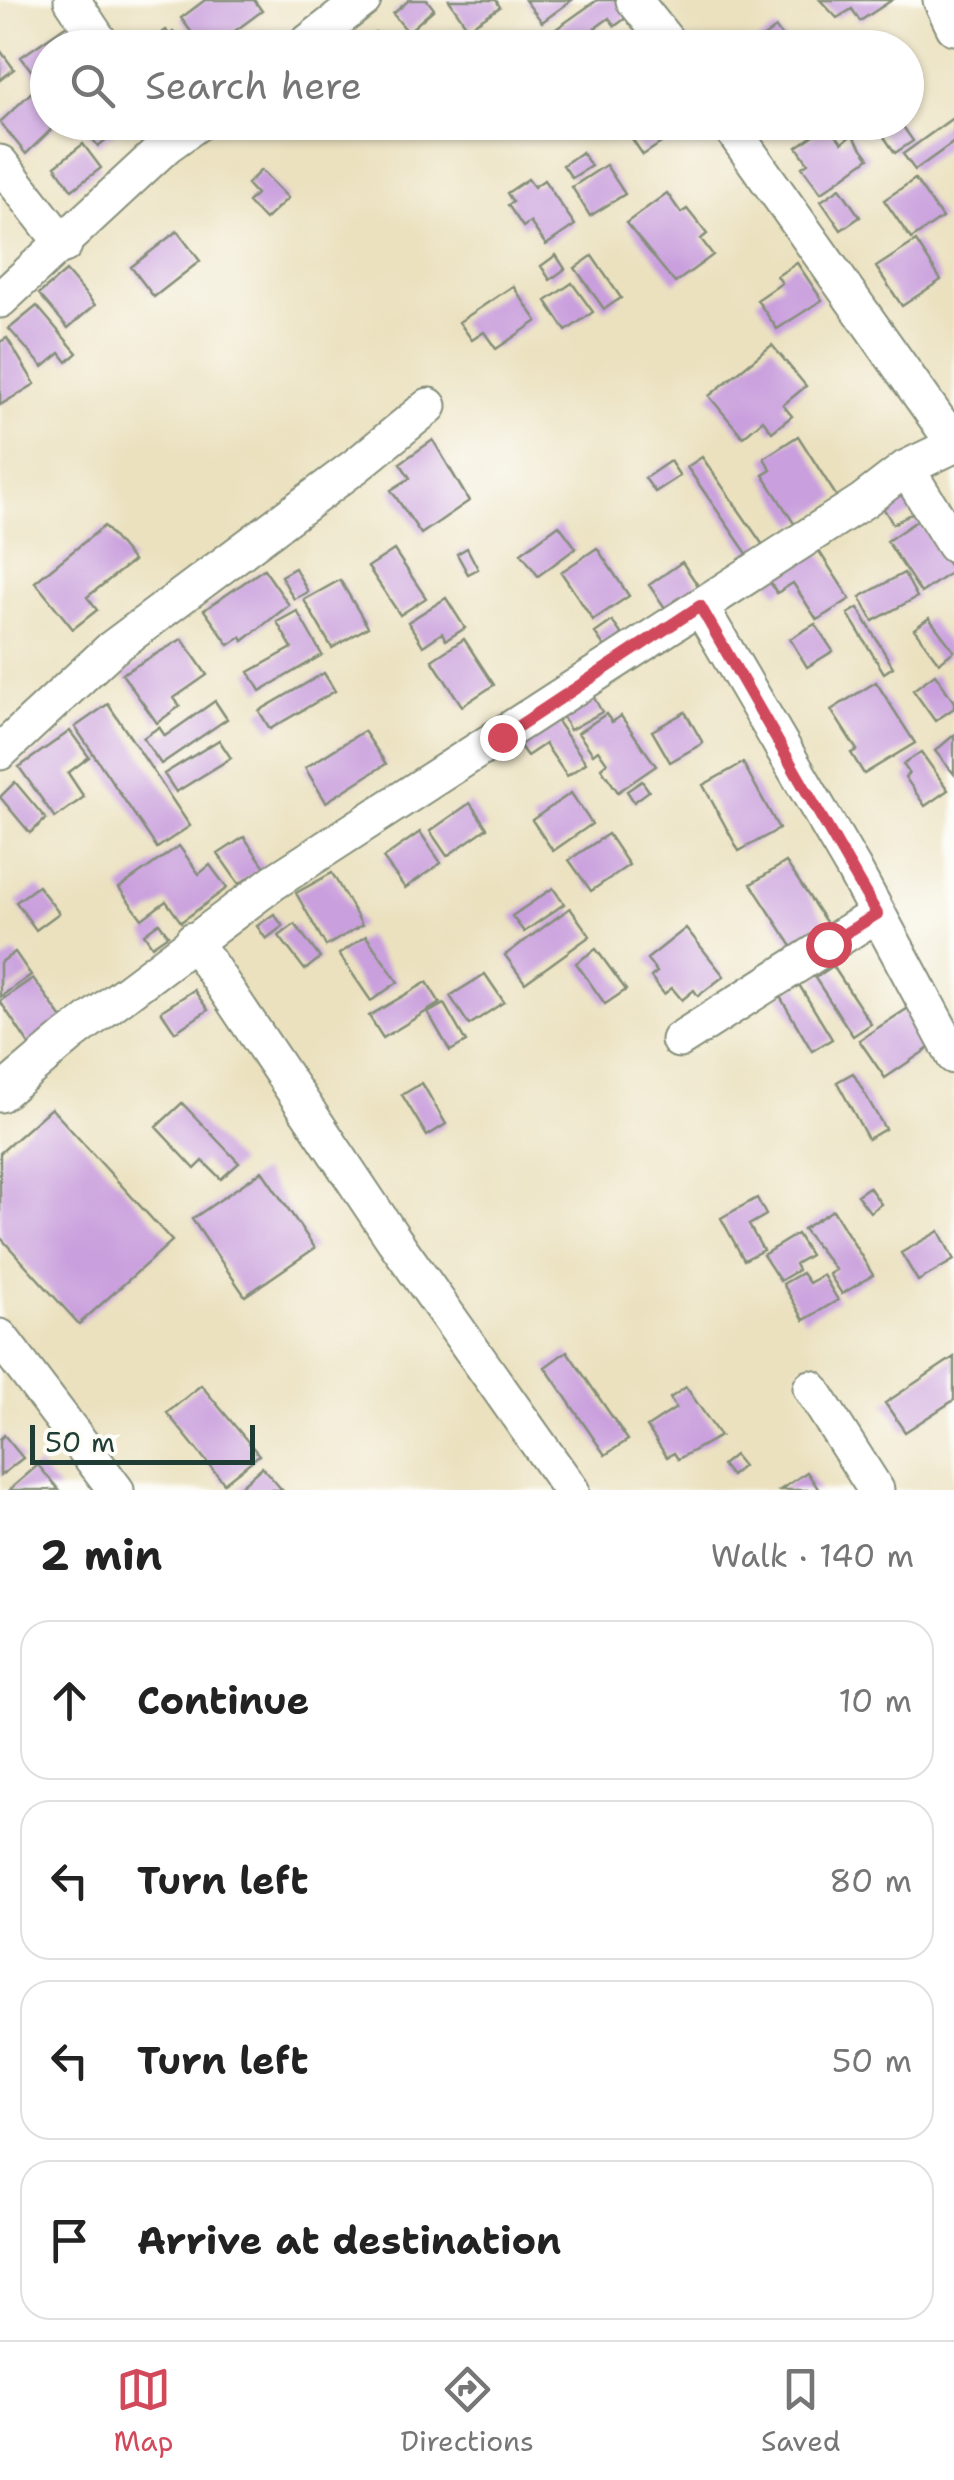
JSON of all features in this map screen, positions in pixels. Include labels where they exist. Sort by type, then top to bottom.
[{"type":"street","points":[[72,0],[92,30]]},
{"type":"street","points":[[324,30],[363,0]]},
{"type":"street","points":[[634,0],[658,30]]},
{"type":"street","points":[[941,0],[954,27]]},
{"type":"street","points":[[0,300],[64,245],[155,140]]},
{"type":"street","points":[[0,1094],[193,940],[356,827],[863,501],[906,468],[954,444],[740,140]]},
{"type":"street","points":[[0,163],[64,245]]},
{"type":"street","points":[[0,752],[111,649],[357,465],[428,406]]},
{"type":"street","points":[[906,468],[954,545]]},
{"type":"street","points":[[700,606],[954,1056]]},
{"type":"street","points":[[680,1040],[877,914]]},
{"type":"street","points":[[193,940],[394,1240],[570,1490]]},
{"type":"street","points":[[0,1337],[116,1490]]},
{"type":"street","points":[[812,1388],[876,1490]]},
{"type":"building","points":[[205,0],[254,0],[262,11],[236,30],[190,30],[181,18]]},
{"type":"building","points":[[409,0],[427,0],[434,9],[410,30],[393,14]]},
{"type":"building","points":[[449,0],[496,0],[500,7],[468,28]]},
{"type":"building","points":[[525,0],[572,0],[542,22]]},
{"type":"building","points":[[597,0],[619,0],[630,15],[615,26],[609,18],[592,30],[556,29]]},
{"type":"building","points":[[820,0],[892,0],[860,21],[852,9],[837,18]]},
{"type":"building","points":[[77,18],[86,30],[60,30]]},
{"type":"building","points":[[0,50],[14,69],[0,80]]},
{"type":"building","points":[[30,51],[30,69],[21,57]]},
{"type":"building","points":[[30,94],[30,140],[40,140],[26,154],[0,122]]},
{"type":"building","points":[[954,117],[954,142],[915,170],[903,154]]},
{"type":"building","points":[[633,140],[663,140],[664,141],[643,155]]},
{"type":"building","points":[[807,140],[856,140],[869,158],[821,193],[802,167],[808,163],[797,147]]},
{"type":"building","points":[[886,140],[912,140],[913,141],[895,153]]},
{"type":"building","points":[[83,144],[101,168],[72,190],[55,166]]},
{"type":"building","points":[[582,152],[591,166],[572,178],[563,165]]},
{"type":"building","points":[[606,165],[625,194],[590,216],[572,187]]},
{"type":"building","points":[[261,170],[288,198],[265,220],[248,202],[256,194],[247,184]]},
{"type":"building","points":[[528,179],[534,187],[544,180],[575,225],[546,245],[530,222],[523,227],[508,205],[513,202],[507,193]]},
{"type":"building","points":[[915,179],[942,218],[911,239],[884,200]]},
{"type":"building","points":[[840,188],[860,217],[841,230],[821,201]]},
{"type":"building","points":[[667,193],[681,213],[687,209],[707,234],[701,239],[713,255],[675,283],[626,223]]},
{"type":"building","points":[[177,231],[200,261],[154,297],[131,267]]},
{"type":"building","points":[[916,241],[941,280],[902,306],[876,267]]},
{"type":"building","points":[[556,255],[565,269],[550,280],[541,266]]},
{"type":"building","points":[[592,256],[621,298],[604,309],[575,268]]},
{"type":"building","points":[[797,263],[822,300],[777,329],[757,300],[782,283],[777,276]]},
{"type":"building","points":[[66,271],[95,305],[68,328],[39,294]]},
{"type":"building","points":[[572,283],[593,312],[566,331],[546,301]]},
{"type":"building","points":[[513,286],[537,321],[496,349],[484,332],[472,340],[459,322]]},
{"type":"building","points":[[37,306],[77,353],[67,362],[60,353],[43,367],[9,329]]},
{"type":"building","points":[[7,338],[35,384],[0,405],[0,342]]},
{"type":"building","points":[[772,345],[806,386],[783,405],[792,416],[772,432],[763,420],[743,437],[709,396]]},
{"type":"building","points":[[798,436],[837,497],[795,525],[763,475],[771,470],[764,458]]},
{"type":"building","points":[[433,440],[469,501],[421,534],[391,490],[410,478],[400,463]]},
{"type":"building","points":[[702,457],[765,548],[750,558],[687,467]]},
{"type":"building","points":[[670,461],[680,476],[655,492],[645,478]]},
{"type":"building","points":[[904,492],[915,511],[893,524],[882,506]]},
{"type":"building","points":[[918,520],[953,571],[921,593],[887,541]]},
{"type":"building","points":[[559,525],[576,548],[538,576],[521,553]]},
{"type":"building","points":[[104,526],[133,561],[87,597],[97,610],[73,629],[35,582]]},
{"type":"building","points":[[467,548],[478,569],[468,574],[457,554]]},
{"type":"building","points":[[597,548],[629,596],[593,620],[561,572]]},
{"type":"building","points":[[817,548],[850,599],[817,620],[793,583],[777,593],[768,579]]},
{"type":"building","points":[[394,550],[426,598],[400,615],[368,567]]},
{"type":"building","points":[[682,562],[701,590],[668,612],[649,585]]},
{"type":"building","points":[[295,568],[308,592],[294,599],[281,576]]},
{"type":"building","points":[[264,569],[289,605],[243,641],[241,637],[229,645],[204,610]]},
{"type":"building","points":[[904,573],[917,597],[873,621],[860,597]]},
{"type":"building","points":[[340,580],[368,627],[332,648],[304,600]]},
{"type":"building","points":[[446,598],[465,628],[446,640],[442,633],[423,646],[408,622]]},
{"type":"building","points":[[858,608],[893,667],[884,673],[848,614]]},
{"type":"building","points":[[297,611],[322,655],[260,691],[249,672],[292,648],[277,622]]},
{"type":"building","points":[[929,618],[954,651],[939,663],[914,629]]},
{"type":"building","points":[[612,621],[622,635],[605,647],[595,633]]},
{"type":"building","points":[[815,624],[833,651],[807,667],[790,639]]},
{"type":"building","points":[[182,639],[207,675],[174,698],[180,706],[157,723],[122,674]]},
{"type":"building","points":[[464,639],[494,685],[462,706],[432,660]]},
{"type":"building","points":[[324,673],[335,691],[270,729],[259,711]]},
{"type":"building","points":[[935,674],[954,708],[935,721],[913,690]]},
{"type":"building","points":[[876,682],[915,743],[864,774],[851,753],[857,750],[831,710]]},
{"type":"building","points":[[593,696],[602,712],[570,730],[561,714]]},
{"type":"building","points":[[215,701],[227,719],[161,764],[143,738],[159,727],[165,736]]},
{"type":"building","points":[[108,704],[190,826],[157,848],[75,727]]},
{"type":"building","points":[[685,712],[703,743],[670,762],[652,731]]},
{"type":"building","points":[[606,714],[612,722],[621,716],[656,766],[618,792],[601,768],[607,763],[598,750],[593,754],[578,733]]},
{"type":"building","points":[[554,717],[586,763],[567,776],[545,744],[527,756],[517,742]]},
{"type":"building","points":[[70,731],[89,757],[68,773],[84,797],[55,818],[19,767]]},
{"type":"building","points":[[364,731],[386,764],[326,802],[305,768]]},
{"type":"building","points":[[954,735],[954,774],[935,751]]},
{"type":"building","points":[[219,740],[231,758],[176,792],[164,774]]},
{"type":"building","points":[[921,752],[948,790],[925,806],[905,777],[909,773],[903,764]]},
{"type":"building","points":[[743,763],[779,829],[739,851],[703,785]]},
{"type":"building","points":[[642,781],[649,791],[634,802],[627,791]]},
{"type":"building","points":[[15,782],[46,819],[30,833],[0,797]]},
{"type":"building","points":[[571,793],[592,824],[553,851],[532,820]]},
{"type":"building","points":[[470,803],[487,828],[447,856],[430,831]]},
{"type":"building","points":[[420,832],[441,863],[405,888],[383,858]]},
{"type":"building","points":[[608,834],[629,865],[591,891],[569,860]]},
{"type":"building","points":[[244,837],[265,867],[239,884],[218,854]]},
{"type":"building","points":[[179,846],[199,874],[210,865],[227,888],[181,922],[166,901],[142,919],[119,888]]},
{"type":"building","points":[[786,862],[828,925],[793,948],[751,884]]},
{"type":"building","points":[[332,873],[362,925],[326,946],[296,893]]},
{"type":"building","points":[[38,886],[59,913],[36,930],[16,902]]},
{"type":"building","points":[[553,888],[564,904],[524,932],[512,916]]},
{"type":"building","points":[[570,908],[590,936],[525,983],[505,955]]},
{"type":"building","points":[[274,914],[283,926],[266,939],[257,926]]},
{"type":"building","points":[[159,923],[168,935],[152,946],[144,934]]},
{"type":"building","points":[[295,924],[320,958],[305,970],[279,936]]},
{"type":"building","points":[[686,928],[724,976],[698,996],[694,990],[682,1000],[672,988],[664,994],[651,977],[657,972],[647,959]]},
{"type":"building","points":[[366,936],[398,982],[371,1001],[339,954]]},
{"type":"building","points":[[596,949],[626,990],[605,1004],[576,963]]},
{"type":"building","points":[[15,952],[31,975],[0,997],[0,963]]},
{"type":"building","points":[[833,966],[871,1024],[853,1036],[815,978]]},
{"type":"building","points":[[485,974],[504,1002],[469,1025],[450,996]]},
{"type":"building","points":[[33,978],[64,1021],[30,1046],[0,1001]]},
{"type":"building","points":[[427,982],[440,1003],[383,1038],[369,1016]]},
{"type":"building","points":[[798,983],[832,1039],[812,1051],[779,995]]},
{"type":"building","points":[[194,990],[208,1010],[175,1032],[161,1011]]},
{"type":"building","points":[[444,1004],[466,1042],[450,1051],[428,1013]]},
{"type":"building","points":[[910,1007],[935,1044],[885,1078],[859,1040]]},
{"type":"building","points":[[853,1073],[885,1129],[868,1139],[837,1082]]},
{"type":"building","points":[[422,1083],[446,1124],[427,1136],[402,1095]]},
{"type":"building","points":[[182,1103],[239,1163],[221,1179],[203,1161],[195,1169],[156,1127]]},
{"type":"building","points":[[51,1108],[172,1241],[79,1324],[0,1237],[0,1153]]},
{"type":"building","points":[[262,1171],[315,1248],[245,1296],[192,1219]]},
{"type":"building","points":[[869,1187],[881,1204],[870,1212],[857,1195]]},
{"type":"building","points":[[757,1198],[766,1215],[749,1225],[763,1250],[744,1260],[721,1218]]},
{"type":"building","points":[[833,1210],[873,1275],[842,1294],[829,1274],[836,1270],[803,1229]]},
{"type":"building","points":[[939,1231],[954,1260],[918,1281],[901,1253]]},
{"type":"building","points":[[797,1234],[810,1255],[795,1264],[798,1270],[780,1281],[763,1255]]},
{"type":"building","points":[[802,1273],[809,1283],[823,1275],[838,1300],[804,1320],[783,1284]]},
{"type":"building","points":[[567,1351],[628,1440],[605,1455],[545,1367]]},
{"type":"building","points":[[954,1357],[954,1400],[905,1432],[885,1403]]},
{"type":"building","points":[[201,1385],[259,1455],[224,1483],[167,1413]]},
{"type":"building","points":[[686,1387],[720,1436],[678,1459],[674,1453],[667,1457],[647,1427],[676,1408],[670,1398]]},
{"type":"building","points":[[4,1435],[23,1458],[0,1476],[0,1439]]},
{"type":"building","points":[[734,1455],[743,1466],[731,1476],[722,1465]]},
{"type":"building","points":[[38,1465],[59,1490],[9,1490]]},
{"type":"building","points":[[262,1467],[282,1490],[236,1490]]},
{"type":"building","points":[[807,1472],[819,1490],[780,1490]]},
{"type":"route","points":[[502,737],[700,606],[877,914],[828,944]]}]
